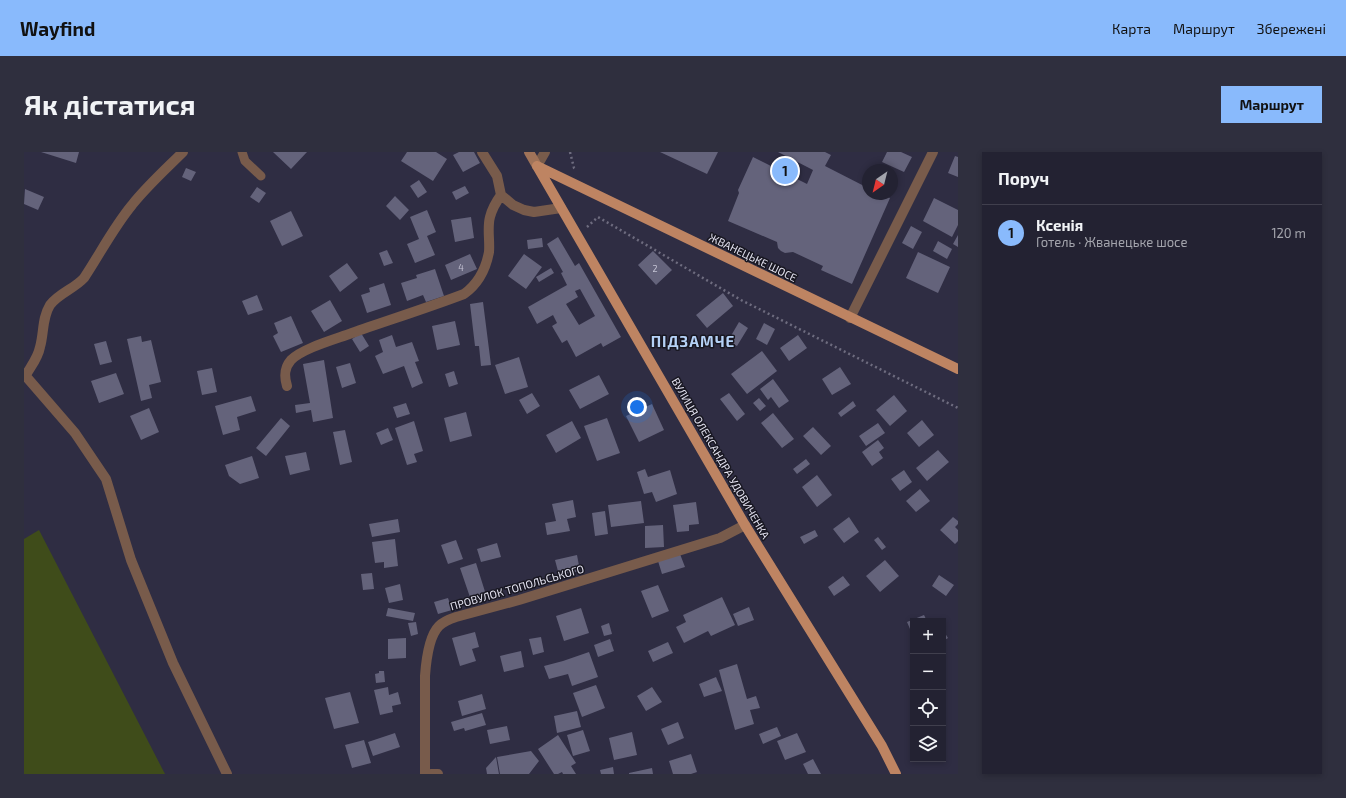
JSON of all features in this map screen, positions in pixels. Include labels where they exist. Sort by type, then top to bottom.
[{"type":"main road","name":"ВУЛИЦЯ ОЛЕКСАНДРА УДОВИЧЕНКА","points":[[529,152],[745,524],[882,746],[896,774]]},
{"type":"main road","name":"ЖВАНЕЦЬКЕ ШОСЕ","points":[[537,166],[958,369]]},
{"type":"street","points":[[183,152],[146,188],[131,206],[78,285],[61,294],[49,307],[45,314],[37,358],[25,374],[75,433],[106,479],[131,560],[167,649],[227,774]]},
{"type":"street","points":[[482,152],[497,176],[501,195],[513,205],[524,210],[534,212],[561,208]]},
{"type":"street","points":[[537,166],[545,152]]},
{"type":"street","points":[[850,318],[933,152]]},
{"type":"street","points":[[287,386],[284,378],[285,370],[292,359],[300,354],[327,342],[464,294],[472,288],[479,279],[485,266],[488,252],[490,218],[494,205],[501,195]]},
{"type":"street","name":"ПРОВУЛОК ТОПОЛЬСЬКОГО","points":[[425,774],[426,663],[436,630],[446,620],[519,600],[720,538],[745,524]]},
{"type":"street","points":[[431,774],[438,774]]},
{"type":"lane","points":[[242,152],[249,165],[261,176]]},
{"type":"path","points":[[587,228],[598,217],[741,300],[958,408]]},
{"type":"green space","points":[[39,530],[165,774],[24,774],[24,539]]},
{"type":"building","points":[[41,152],[79,152],[76,163]]},
{"type":"building","points":[[273,152],[307,152],[291,169]]},
{"type":"building","points":[[407,152],[436,152],[447,159],[433,181],[401,161]]},
{"type":"building","points":[[459,152],[474,152],[480,163],[463,172],[453,155]]},
{"type":"building","points":[[660,152],[718,152],[707,174]]},
{"type":"building","points":[[778,152],[825,152],[831,155],[825,166],[862,185],[862,200],[889,200],[852,284],[821,270],[823,266],[793,252],[785,253],[781,251],[778,248],[777,242],[728,221],[739,193],[738,190],[753,157],[807,184],[813,170]]},
{"type":"building","points":[[887,152],[901,152],[912,157],[904,172],[898,169],[898,164],[886,164],[882,162]]},
{"type":"building","points":[[955,156],[958,157],[958,177],[948,173]]},
{"type":"building","points":[[186,168],[196,172],[191,181],[182,177]]},
{"type":"building","points":[[419,180],[427,192],[418,198],[410,186]]},
{"type":"building","points":[[465,186],[469,193],[456,200],[452,192]]},
{"type":"building","points":[[257,187],[266,193],[259,203],[250,197]]},
{"type":"building","points":[[25,189],[44,197],[38,210],[24,204]]},
{"type":"building","points":[[395,196],[409,210],[400,220],[386,206]]},
{"type":"building","points":[[934,198],[958,210],[958,225],[952,237],[923,221]]},
{"type":"building","points":[[427,210],[436,232],[427,236],[435,255],[415,263],[407,244],[419,239],[410,217]]},
{"type":"building","points":[[291,211],[303,236],[282,246],[270,221]]},
{"type":"building","points":[[471,217],[474,238],[455,242],[451,220]]},
{"type":"building","points":[[911,226],[922,232],[913,249],[902,243]]},
{"type":"building","points":[[958,235],[958,247],[953,244]]},
{"type":"building","points":[[558,237],[575,266],[579,263],[621,337],[603,347],[601,343],[576,357],[567,340],[562,343],[552,326],[557,323],[553,315],[537,324],[528,307],[567,285],[561,273],[563,272],[547,244]],"holes":[[[580,289],[595,316],[579,325],[566,304],[578,297],[575,291]]]},
{"type":"building","points":[[542,238],[543,247],[528,249],[527,240]]},
{"type":"building","points":[[938,241],[952,249],[947,259],[933,251]]},
{"type":"building","points":[[387,250],[393,263],[384,266],[379,253]]},
{"type":"building","points":[[653,251],[672,270],[656,285],[638,265]]},
{"type":"building","points":[[918,252],[950,267],[938,293],[906,278]]},
{"type":"building","points":[[470,254],[477,269],[451,280],[445,265]]},
{"type":"building","points":[[524,254],[542,267],[526,289],[508,276]]},
{"type":"building","points":[[347,263],[358,278],[340,292],[329,276]]},
{"type":"building","points":[[551,268],[554,273],[539,282],[536,277]]},
{"type":"building","points":[[435,269],[444,296],[426,302],[423,295],[407,301],[401,283],[417,278],[416,275]]},
{"type":"building","points":[[384,283],[391,305],[367,313],[361,295],[370,292],[369,288]]},
{"type":"building","points":[[723,293],[733,306],[707,328],[696,315]]},
{"type":"building","points":[[257,295],[263,310],[248,315],[242,301]]},
{"type":"building","points":[[330,300],[342,321],[324,332],[311,311]]},
{"type":"building","points":[[483,302],[491,365],[481,366],[479,346],[475,346],[470,304]]},
{"type":"building","points":[[291,316],[303,343],[281,352],[273,336],[278,333],[274,323]]},
{"type":"building","points":[[455,321],[460,345],[437,350],[432,326]]},
{"type":"building","points":[[739,322],[748,328],[737,346],[728,341]]},
{"type":"building","points":[[764,323],[775,329],[767,345],[756,339]]},
{"type":"building","points":[[361,333],[369,346],[360,352],[352,339]]},
{"type":"building","points":[[392,335],[396,347],[412,342],[419,361],[415,362],[423,383],[412,388],[404,366],[383,374],[375,356],[383,352],[379,340]]},
{"type":"building","points":[[798,335],[807,348],[789,361],[780,348]]},
{"type":"building","points":[[141,336],[142,342],[151,340],[161,382],[149,385],[152,398],[141,401],[127,339]]},
{"type":"building","points":[[106,341],[112,362],[100,365],[94,344]]},
{"type":"building","points":[[762,351],[777,371],[747,394],[731,374]]},
{"type":"building","points":[[519,357],[528,387],[505,394],[495,365]]},
{"type":"building","points":[[324,360],[333,418],[313,422],[311,410],[296,413],[295,405],[310,403],[303,364]]},
{"type":"building","points":[[350,363],[356,383],[342,388],[336,367]]},
{"type":"building","points":[[840,367],[851,384],[832,395],[822,379]]},
{"type":"building","points":[[212,368],[217,392],[202,395],[197,371]]},
{"type":"building","points":[[454,371],[458,384],[449,387],[445,374]]},
{"type":"building","points":[[116,373],[124,394],[99,403],[91,381]]},
{"type":"building","points":[[599,375],[609,394],[580,409],[569,390]]},
{"type":"building","points":[[773,379],[789,401],[779,408],[771,397],[768,400],[760,389]]},
{"type":"building","points":[[532,393],[540,406],[527,414],[519,400]]},
{"type":"building","points":[[729,393],[745,414],[737,421],[720,399]]},
{"type":"building","points":[[894,395],[907,411],[890,426],[876,410]]},
{"type":"building","points":[[251,396],[256,411],[237,417],[240,430],[223,435],[215,406]]},
{"type":"building","points":[[759,398],[766,406],[760,411],[753,403]]},
{"type":"building","points":[[853,401],[856,406],[841,417],[838,413]]},
{"type":"building","points":[[406,403],[410,414],[397,418],[393,407]]},
{"type":"building","points":[[652,404],[664,430],[639,442],[626,416]]},
{"type":"building","points":[[149,408],[159,432],[141,440],[130,416]]},
{"type":"building","points":[[466,412],[472,436],[450,442],[444,418]]},
{"type":"building","points":[[773,413],[794,439],[782,448],[761,423]]},
{"type":"building","points":[[281,418],[290,426],[266,456],[256,448]]},
{"type":"building","points":[[607,418],[620,453],[597,461],[584,426]]},
{"type":"building","points":[[922,420],[934,435],[919,447],[907,433]]},
{"type":"building","points":[[414,421],[423,451],[414,454],[417,462],[407,465],[395,428]]},
{"type":"building","points":[[572,421],[581,438],[556,453],[546,435]]},
{"type":"building","points":[[878,423],[885,433],[866,446],[859,436]]},
{"type":"building","points":[[813,427],[831,446],[821,455],[803,436]]},
{"type":"building","points":[[388,428],[393,440],[381,445],[376,433]]},
{"type":"building","points":[[345,430],[352,462],[340,465],[333,432]]},
{"type":"building","points":[[878,440],[884,448],[879,452],[883,458],[872,466],[862,452]]},
{"type":"building","points":[[938,450],[949,462],[927,481],[916,468]]},
{"type":"building","points":[[306,452],[310,470],[290,475],[285,456]]},
{"type":"building","points":[[252,456],[259,478],[240,484],[229,476],[225,465]]},
{"type":"building","points":[[806,459],[810,464],[797,474],[793,469]]},
{"type":"building","points":[[645,469],[648,477],[670,470],[677,494],[656,502],[652,492],[644,494],[637,472]]},
{"type":"building","points":[[904,470],[912,482],[900,491],[891,479]]},
{"type":"building","points":[[817,475],[832,495],[817,507],[802,487]]},
{"type":"building","points":[[920,489],[930,501],[916,512],[906,501]]},
{"type":"building","points":[[573,500],[576,517],[567,519],[570,531],[547,535],[545,523],[556,521],[552,504]]},
{"type":"building","points":[[641,501],[644,523],[611,527],[608,505]]},
{"type":"building","points":[[696,502],[699,524],[689,525],[689,531],[677,532],[673,505]]},
{"type":"building","points":[[605,511],[608,534],[595,536],[592,513]]},
{"type":"building","points":[[849,517],[859,532],[844,543],[833,529]]},
{"type":"building","points":[[953,517],[958,521],[958,524],[955,527],[958,530],[958,541],[955,544],[940,530]]},
{"type":"building","points":[[398,519],[400,532],[372,537],[369,524]]},
{"type":"building","points":[[663,525],[664,547],[645,548],[645,526]]},
{"type":"building","points":[[815,530],[818,536],[804,544],[800,537]]},
{"type":"building","points":[[878,537],[886,547],[882,550],[874,540]]},
{"type":"building","points":[[395,539],[398,566],[384,568],[384,562],[375,563],[372,542]]},
{"type":"building","points":[[456,540],[463,559],[448,564],[441,545]]},
{"type":"building","points":[[497,543],[501,557],[481,562],[477,549]]},
{"type":"building","points":[[680,554],[685,567],[662,574],[658,561]]},
{"type":"building","points":[[577,555],[580,571],[559,575],[555,560]]},
{"type":"building","points":[[885,560],[899,576],[880,592],[866,576]]},
{"type":"building","points":[[476,563],[487,598],[472,603],[460,568]]},
{"type":"building","points":[[372,573],[374,589],[363,590],[361,574]]},
{"type":"building","points":[[939,575],[954,585],[946,596],[932,586]]},
{"type":"building","points":[[843,576],[850,585],[834,596],[828,587]]},
{"type":"building","points":[[400,584],[403,600],[389,603],[385,588]]},
{"type":"building","points":[[658,585],[669,611],[652,618],[641,591]]},
{"type":"building","points":[[722,597],[735,625],[711,636],[708,631],[684,643],[676,627],[686,622],[683,615]]},
{"type":"building","points":[[448,598],[452,610],[438,614],[434,602]]},
{"type":"building","points":[[749,607],[754,620],[738,626],[733,614]]},
{"type":"building","points":[[388,608],[415,613],[413,621],[386,616]]},
{"type":"building","points":[[581,608],[589,633],[564,641],[556,616]]},
{"type":"building","points":[[924,615],[926,618],[917,618]]},
{"type":"building","points":[[910,621],[910,629],[907,622]]},
{"type":"building","points":[[416,622],[418,634],[411,636],[408,623]]},
{"type":"building","points":[[609,623],[612,634],[604,636],[601,626]]},
{"type":"building","points":[[475,632],[479,647],[472,649],[476,661],[460,666],[452,638]]},
{"type":"building","points":[[541,637],[544,652],[533,655],[529,639]]},
{"type":"building","points":[[406,638],[406,658],[388,659],[388,639]]},
{"type":"building","points":[[610,639],[614,651],[598,657],[594,645]]},
{"type":"building","points":[[668,642],[673,653],[653,662],[648,651]]},
{"type":"building","points":[[521,651],[524,667],[504,672],[500,656]]},
{"type":"building","points":[[589,652],[598,677],[572,686],[568,674],[549,679],[544,666]]},
{"type":"building","points":[[737,664],[747,699],[756,696],[760,708],[750,710],[754,724],[735,730],[719,670]]},
{"type":"building","points":[[379,671],[384,671],[385,682],[376,683],[375,674],[379,673]]},
{"type":"building","points":[[716,677],[722,691],[704,697],[699,684]]},
{"type":"building","points":[[596,685],[605,708],[582,717],[573,693]]},
{"type":"building","points":[[388,687],[389,695],[398,692],[401,704],[392,706],[393,712],[380,715],[374,690]]},
{"type":"building","points":[[652,687],[662,702],[646,711],[637,696]]},
{"type":"building","points":[[350,692],[359,723],[334,729],[325,698]]},
{"type":"building","points":[[482,694],[486,709],[462,716],[458,701]]},
{"type":"building","points":[[577,711],[581,727],[557,733],[554,716]]},
{"type":"building","points":[[482,713],[486,725],[465,731],[464,728],[454,731],[451,722]]},
{"type":"building","points":[[678,722],[684,738],[668,745],[661,729]]},
{"type":"building","points":[[507,726],[510,740],[490,744],[487,730]]},
{"type":"building","points":[[777,727],[781,736],[763,744],[759,734]]},
{"type":"building","points":[[583,730],[590,751],[573,756],[567,735]]},
{"type":"building","points":[[632,732],[637,755],[614,760],[609,738]]},
{"type":"building","points":[[395,733],[400,747],[373,756],[368,742]]},
{"type":"building","points":[[797,733],[806,752],[785,760],[777,741]]},
{"type":"building","points":[[558,735],[576,763],[571,766],[576,774],[563,774],[562,772],[554,774],[538,749]]},
{"type":"building","points":[[364,740],[371,763],[352,768],[345,745]]},
{"type":"building","points":[[531,751],[539,761],[529,774],[500,774],[497,757]]},
{"type":"building","points":[[691,754],[697,772],[691,774],[673,774],[669,761]]},
{"type":"building","points":[[496,757],[499,774],[487,774],[486,768]]},
{"type":"building","points":[[813,759],[821,774],[808,774],[803,764]]},
{"type":"building","points":[[613,767],[614,774],[601,774],[600,770]]},
{"type":"building","points":[[652,768],[653,774],[629,774],[629,773]]},
{"type":"place","name":"Ксенія","points":[[785,171]]},
{"type":"district","name":"ПІДЗАМЧЕ","points":[[693,341]]}]
